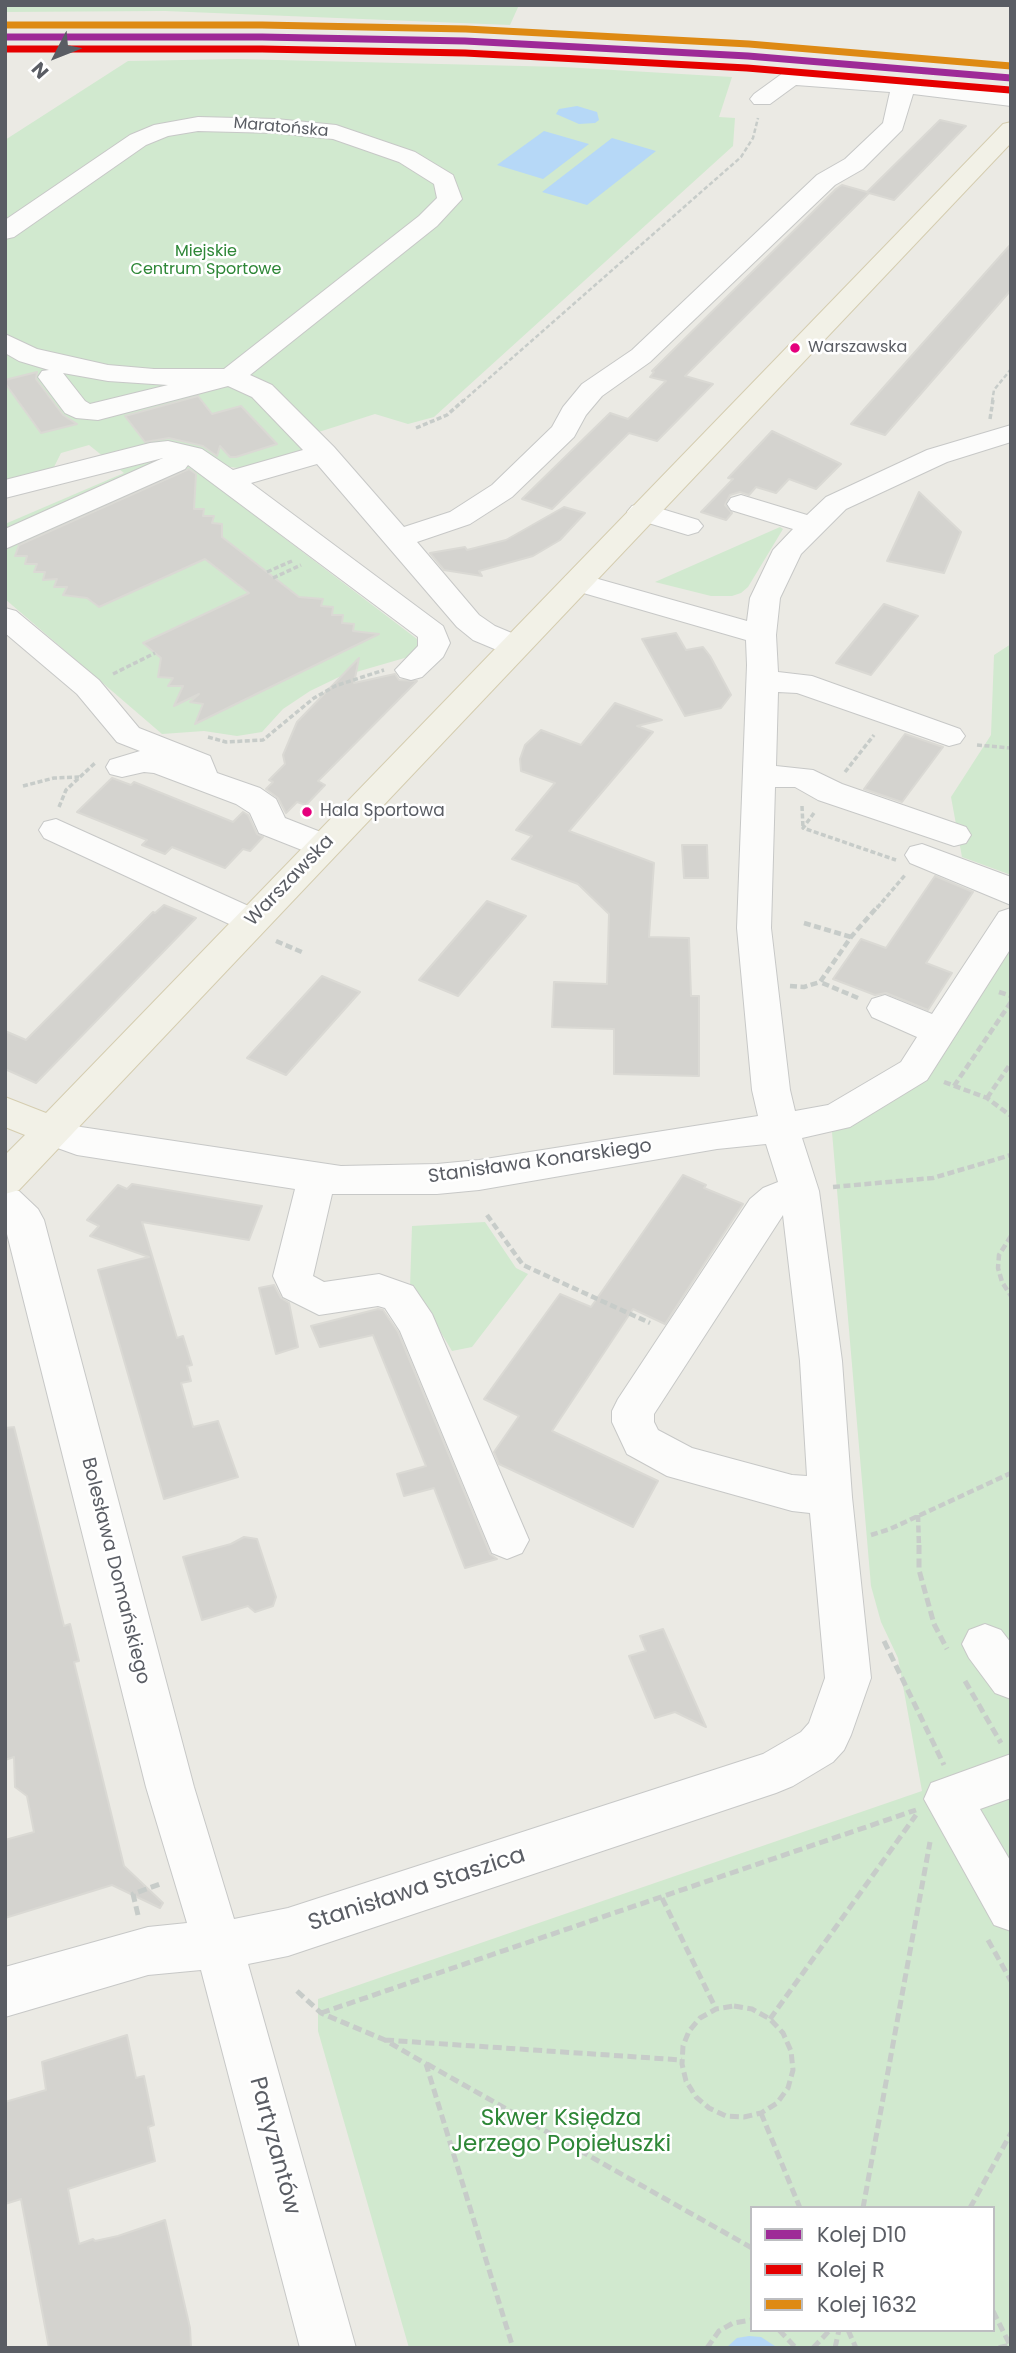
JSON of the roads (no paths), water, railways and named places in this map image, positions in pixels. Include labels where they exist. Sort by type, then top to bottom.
[{"type":"main road","name":"Warszawska","points":[[5,1180],[51,1131],[259,928],[324,846],[1011,129]]},
{"type":"main road","points":[[5,1111],[51,1131]]},
{"type":"street","points":[[762,99],[792,78],[903,86],[1011,99]]},
{"type":"street","points":[[400,538],[460,519],[502,491],[564,431],[573,413],[592,390],[641,356],[826,180],[853,164],[894,125],[903,86]]},
{"type":"street","name":"Maratońska","points":[[5,232],[138,140],[162,130],[198,124],[276,126],[335,132],[407,157],[444,180],[450,199],[442,209],[231,377]]},
{"type":"street","points":[[5,342],[28,355],[108,373],[153,377],[231,377],[262,391],[324,453],[400,538],[468,621],[484,632],[515,646]]},
{"type":"street","points":[[52,377],[75,407],[98,412],[231,377]]},
{"type":"street","points":[[812,1189],[788,1193],[777,1198],[764,1210],[633,1411],[636,1434],[642,1443],[682,1463],[792,1493],[830,1497],[812,1189],[780,1128],[768,1072],[754,928],[761,635],[765,598],[788,550],[836,503],[1000,428]]},
{"type":"street","points":[[5,489],[150,451],[168,449],[192,455],[432,633],[435,643],[432,650],[411,670]]},
{"type":"street","points":[[229,480],[324,453]]},
{"type":"street","points":[[5,540],[192,455]]},
{"type":"street","points":[[741,504],[813,526]]},
{"type":"street","points":[[642,512],[688,526]]},
{"type":"street","points":[[577,582],[761,635]]},
{"type":"street","points":[[5,617],[88,687],[128,734],[198,763],[201,779]]},
{"type":"street","points":[[762,681],[801,683],[949,736]]},
{"type":"street","points":[[122,767],[143,761],[258,801],[264,807],[271,825],[324,846]]},
{"type":"street","points":[[759,776],[801,778],[830,792],[954,835]]},
{"type":"street","points":[[56,830],[259,928]]},
{"type":"street","points":[[922,855],[1009,889],[1011,893]]},
{"type":"street","points":[[885,1009],[939,1032],[1011,920]]},
{"type":"street","name":"Stanisława Konarskiego","points":[[51,1131],[77,1141],[317,1178],[379,1181],[479,1175],[717,1135],[780,1128],[837,1116],[914,1071],[939,1032]]},
{"type":"street","points":[[317,1178],[293,1276],[297,1286],[319,1299],[379,1290],[399,1297],[418,1325],[507,1540]]},
{"type":"street","name":"Bolesława Domańskiego","points":[[5,1201],[24,1220],[170,1787],[217,1946]]},
{"type":"street","name":"Stanisława Staszica","points":[[5,1993],[148,1951],[172,1947],[217,1946],[288,1932],[776,1771],[817,1747],[834,1722],[848,1678],[830,1497]]},
{"type":"street","points":[[985,1644],[1011,1679]]},
{"type":"street","points":[[1011,1776],[940,1817],[1011,1908]]},
{"type":"street","name":"Partyzantów","points":[[217,1946],[237,2008],[328,2348]]},
{"type":"water","points":[[577,106],[597,112],[599,120],[595,123],[579,124],[556,114],[559,109]]},
{"type":"water","points":[[544,131],[589,144],[543,179],[497,165]]},
{"type":"water","points":[[612,138],[656,151],[587,205],[542,192]]},
{"type":"water","points":[[761,2337],[778,2348],[726,2348],[737,2338]]},
{"type":"rail line","name":"1632","points":[[5,25],[262,25],[466,29],[749,44],[1011,66]]},
{"type":"rail line","name":"D10","points":[[5,37],[262,37],[465,41],[748,56],[1011,78]]},
{"type":"rail line","name":"R","points":[[5,49],[262,49],[465,53],[747,68],[1010,90]]},
{"type":"place","name":"Warszawska","points":[[795,348]]},
{"type":"place","name":"Hala Sportowa","points":[[307,812]]},
{"type":"park label","name":"Miejskie Centrum Sportowe","points":[[206,261]]},
{"type":"park label","name":"Skwer Księdza Jerzego Popiełuszki","points":[[561,2132]]}]
